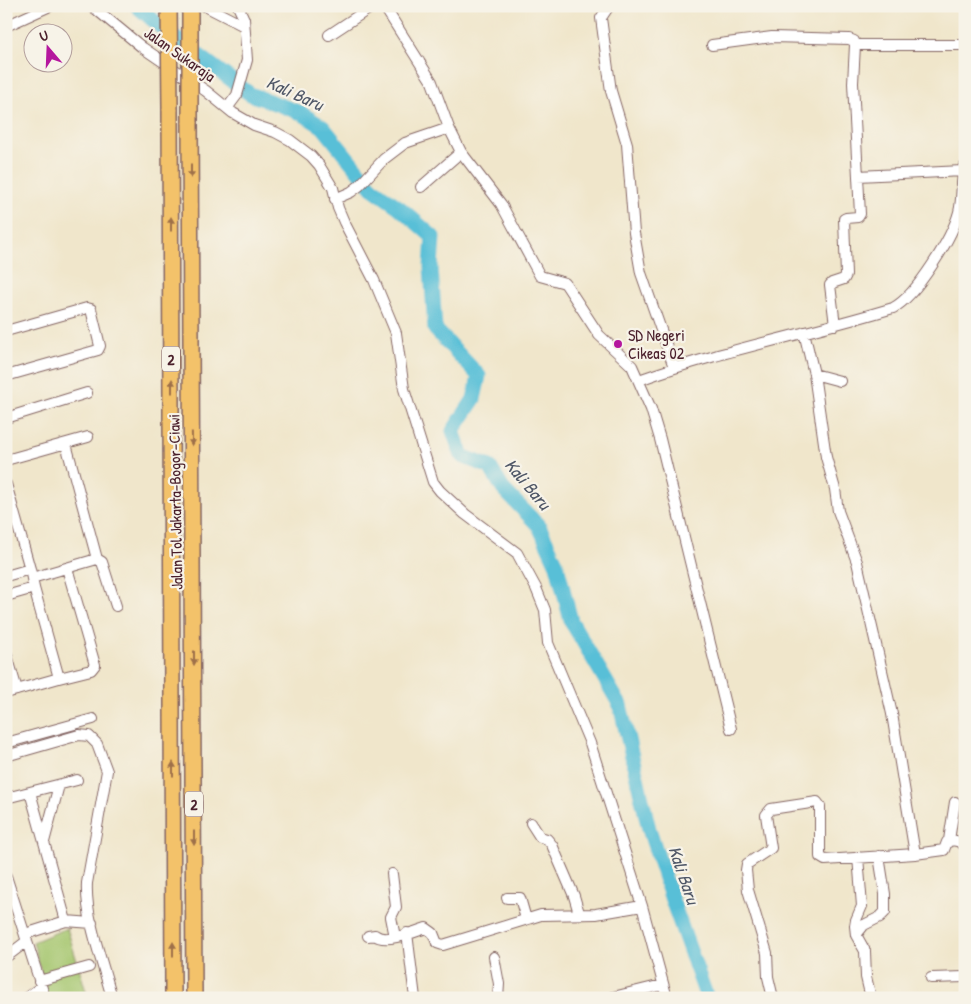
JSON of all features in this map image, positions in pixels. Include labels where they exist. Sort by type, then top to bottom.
[{"type":"highway","name":"Jalan Tol Jakarta–Bogor–Ciawi","points":[[169,6],[173,610],[173,998]]},
{"type":"highway","name":"Jalan Tol Jakarta–Bogor–Ciawi","points":[[190,6],[194,609],[194,998]]},
{"type":"highway","points":[[173,610],[194,609]]},
{"type":"street","points":[[6,26],[50,6]]},
{"type":"street","name":"Jalan Sukaraja","points":[[92,6],[143,48],[228,108],[254,125],[290,140],[312,156],[333,188],[344,222],[374,280],[396,333],[404,389],[433,482],[465,514],[517,553],[536,588],[544,610],[548,644],[590,742],[642,906],[667,998]]},
{"type":"street","points":[[205,6],[244,26]]},
{"type":"street","points":[[228,108],[237,95],[247,60],[244,19],[238,6]]},
{"type":"street","points":[[329,35],[374,6]]},
{"type":"street","points":[[384,6],[432,82],[461,152],[501,204],[540,276],[565,283],[599,335],[632,366],[639,380],[651,409],[660,439],[731,729]]},
{"type":"street","points":[[609,6],[601,18],[611,91],[627,144],[634,233],[641,273],[674,367]]},
{"type":"street","points":[[712,45],[772,37],[849,39],[854,41],[853,82],[860,214],[858,217],[844,218],[843,221],[846,278],[832,282],[830,285],[835,326]]},
{"type":"street","points":[[855,45],[965,45]]},
{"type":"street","points":[[336,199],[359,186],[384,159],[404,143],[450,128]]},
{"type":"street","points":[[421,187],[461,152]]},
{"type":"street","points":[[639,380],[674,367],[758,343],[835,326],[893,308],[906,299],[933,263],[955,224],[959,209],[964,168],[858,176]]},
{"type":"street","points":[[6,331],[87,308],[91,309],[100,346],[98,350],[6,376]]},
{"type":"street","points":[[804,332],[814,374],[826,457],[835,489],[838,511],[857,562],[892,714],[914,854]]},
{"type":"street","points":[[814,374],[840,381]]},
{"type":"street","points":[[6,418],[87,393]]},
{"type":"street","points":[[6,460],[88,438]]},
{"type":"street","points":[[66,444],[97,559],[102,562],[116,606]]},
{"type":"street","points":[[6,484],[59,678]]},
{"type":"street","points":[[6,596],[32,578],[97,559]]},
{"type":"street","points":[[6,693],[91,670],[95,665],[67,568]]},
{"type":"street","points":[[6,576],[32,578]]},
{"type":"street","points":[[6,652],[17,690]]},
{"type":"street","points":[[6,743],[93,720]]},
{"type":"street","points":[[6,756],[80,735],[89,736],[97,744],[107,771],[88,883],[88,904],[112,998]]},
{"type":"street","points":[[6,798],[77,780]]},
{"type":"street","points":[[44,843],[59,785]]},
{"type":"street","points":[[30,792],[66,921]]},
{"type":"street","points":[[773,998],[768,977],[767,953],[748,890],[746,870],[748,864],[770,848],[766,815],[771,809],[817,802],[820,806],[820,857],[825,860],[834,860],[944,850],[946,842],[950,840],[955,802]]},
{"type":"street","points":[[531,823],[540,837],[547,839],[552,845],[574,896],[579,913]]},
{"type":"street","points":[[950,840],[965,846]]},
{"type":"street","points":[[856,935],[864,925],[880,917],[885,912],[885,894],[879,856]]},
{"type":"street","points":[[858,857],[862,906],[856,920],[856,935],[865,951],[866,977],[870,998]]},
{"type":"street","points":[[392,874],[396,908],[391,917],[395,937]]},
{"type":"street","points":[[6,876],[10,900],[26,938],[45,998]]},
{"type":"street","points":[[507,898],[520,898],[526,919]]},
{"type":"street","points":[[368,936],[376,935],[380,939],[385,940],[426,928],[433,933],[436,943],[443,944],[547,914],[596,914],[642,906]]},
{"type":"street","points":[[6,957],[26,938],[66,921],[92,923]]},
{"type":"street","points":[[407,933],[415,998]]},
{"type":"street","points":[[494,957],[499,984],[498,998]]},
{"type":"street","points":[[26,998],[40,984],[90,967]]},
{"type":"street","points":[[931,978],[965,977]]},
{"type":"street","points":[[609,998],[662,985]]},
{"type":"green space","points":[[67,928],[88,998],[48,998],[33,942]]},
{"type":"waterway","name":"Kali Baru","points":[[137,6],[161,27],[250,94],[301,113],[323,127],[372,188],[400,208],[433,237],[431,267],[435,329],[479,376],[474,399],[453,431],[462,456],[490,467],[503,489],[539,526],[557,565],[571,621],[620,705],[649,829],[707,998]]},
{"type":"place","name":"SD Negeri Cikeas 02","points":[[618,344]]}]
